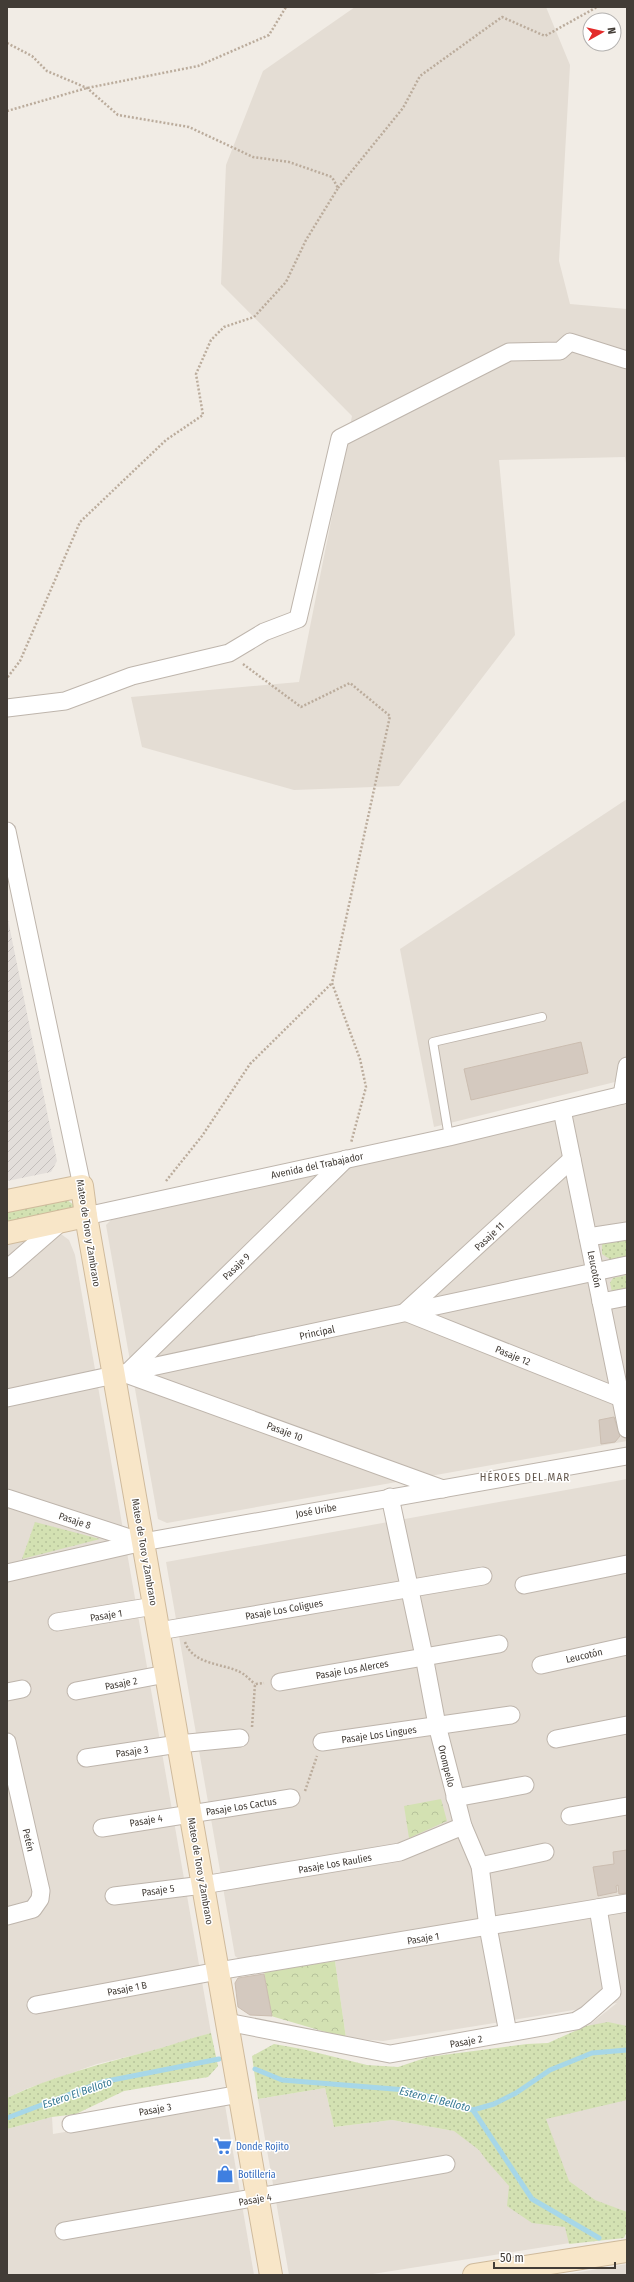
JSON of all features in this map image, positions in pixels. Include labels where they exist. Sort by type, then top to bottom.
[{"type":"street","points":[[7,708],[65,701],[132,676],[229,653],[264,632],[298,619],[340,438],[509,352],[560,351],[570,342],[627,360]]},
{"type":"street","name":"Mateo de Toro y Zambrano","points":[[7,831],[82,1186],[86,1216],[120,1375],[143,1542],[154,1606],[169,1629],[166,1674],[271,2275]]},
{"type":"street","points":[[624,1094],[627,1066]]},
{"type":"street","name":"Avenida del Trabajador","points":[[7,1233],[449,1137],[624,1094]]},
{"type":"street","name":"Leucotón","points":[[562,1110],[627,1429]]},
{"type":"street","name":"Pasaje 9","points":[[120,1375],[346,1159]]},
{"type":"street","name":"Pasaje 11","points":[[405,1312],[572,1159]]},
{"type":"street","points":[[7,1201],[82,1186]]},
{"type":"street","points":[[7,1269],[60,1222]]},
{"type":"street","points":[[588,1237],[627,1231]]},
{"type":"street","name":"Principal","points":[[7,1398],[120,1375],[627,1265]]},
{"type":"street","points":[[601,1302],[627,1297]]},
{"type":"street","name":"Pasaje 12","points":[[405,1312],[621,1398]]},
{"type":"street","name":"Pasaje 10","points":[[120,1375],[443,1489]]},
{"type":"street","name":"José Uribe","points":[[7,1573],[143,1542],[627,1456]]},
{"type":"street","name":"Orompello","points":[[390,1497],[437,1725],[463,1826],[480,1866],[488,1927],[508,2033]]},
{"type":"street","name":"Pasaje 8","points":[[7,1498],[143,1542]]},
{"type":"street","points":[[524,1585],[627,1564]]},
{"type":"street","name":"Pasaje Los Coligues","points":[[169,1629],[409,1587],[484,1576]]},
{"type":"street","name":"Pasaje 1","points":[[57,1622],[154,1606]]},
{"type":"street","name":"Pasaje Los Alerces","points":[[280,1682],[499,1644]]},
{"type":"street","name":"Leucotón","points":[[541,1665],[627,1646]]},
{"type":"street","name":"Pasaje 2","points":[[76,1691],[166,1674]]},
{"type":"street","name":"Pasaje Los Lingues","points":[[322,1742],[511,1715]]},
{"type":"street","points":[[556,1739],[627,1725]]},
{"type":"street","name":"Pasaje 3","points":[[86,1758],[178,1744],[240,1738]]},
{"type":"street","name":"Petén","points":[[7,1742],[41,1891],[40,1899],[33,1909],[7,1916]]},
{"type":"street","points":[[455,1798],[525,1785]]},
{"type":"street","name":"Pasaje Los Cactus","points":[[190,1814],[291,1798]]},
{"type":"street","points":[[570,1816],[627,1806]]},
{"type":"street","name":"Pasaje 4","points":[[102,1828],[190,1814]]},
{"type":"street","name":"Pasaje Los Raulies","points":[[203,1885],[400,1852],[463,1826]]},
{"type":"street","points":[[480,1866],[545,1852]]},
{"type":"street","name":"Pasaje 5","points":[[114,1896],[203,1885]]},
{"type":"street","name":"Pasaje 1","points":[[218,1971],[627,1903]]},
{"type":"street","name":"Pasaje 2","points":[[227,2022],[390,2054],[576,2021],[586,2016],[612,1992],[598,1908]]},
{"type":"street","name":"Pasaje 1 B","points":[[36,2005],[218,1971]]},
{"type":"street","name":"Pasaje 3","points":[[71,2124],[240,2094]]},
{"type":"street","name":"Pasaje 4","points":[[64,2231],[446,2164]]},
{"type":"street","points":[[474,2275],[508,2272],[627,2251]]},
{"type":"lane","points":[[449,1137],[433,1042],[542,1017]]},
{"type":"path","points":[[7,111],[87,88],[198,66],[269,35],[286,7]]},
{"type":"path","points":[[7,678],[20,661],[80,522],[166,440],[203,415],[196,374],[211,340],[224,327],[254,317],[286,282],[306,240],[338,188],[403,108],[420,76],[502,17],[545,36],[597,7]]},
{"type":"path","points":[[7,43],[32,56],[47,71],[87,88],[118,115],[189,128],[254,156],[289,162],[332,176],[338,188]]},
{"type":"path","points":[[229,653],[300,707],[350,683],[390,716],[332,983],[360,1060],[366,1088],[346,1159]]},
{"type":"path","points":[[153,1202],[160,1189],[202,1136],[250,1064],[332,983]]},
{"type":"path","points":[[169,1629],[187,1648],[207,1663],[240,1672],[255,1684],[280,1682]]},
{"type":"path","points":[[240,1738],[251,1737],[255,1684]]},
{"type":"path","points":[[291,1798],[304,1796],[322,1742]]},
{"type":"shaded area","points":[[355,7],[546,7],[570,65],[559,261],[570,304],[627,309],[627,469],[625,457],[499,460],[515,635],[399,786],[294,790],[142,747],[131,697],[299,682],[352,416],[221,284],[226,165],[263,71]]},
{"type":"shaded area","points":[[627,799],[627,1079],[434,1127],[400,949]]},
{"type":"shaded area","points":[[7,915],[57,1161],[51,1172],[7,1181]]},
{"type":"shaded area","points":[[627,1104],[627,1441],[167,1523],[158,1519],[106,1225],[111,1220]]},
{"type":"shaded area","points":[[57,1231],[69,1240],[75,1255],[211,2033],[151,2051],[97,2064],[26,2089],[7,2098],[7,1242]]},
{"type":"shaded area","points":[[627,1479],[627,2234],[366,2275],[289,2275],[258,2099],[325,2088],[334,2127],[392,2120],[454,2131],[617,2003],[383,2041],[346,2038],[335,1961],[331,1946],[239,1959],[235,1956],[166,1562]]},
{"type":"shaded area","points":[[225,2105],[254,2275],[7,2275],[7,2129],[52,2117],[53,2134]]},
{"type":"shaded area","points":[[627,2264],[627,2275],[562,2275]]},
{"type":"green space","points":[[66,1199],[75,1206],[71,1211],[7,1225],[7,1211]]},
{"type":"green space","points":[[627,1239],[627,1259],[611,1260],[602,1254],[602,1244]]},
{"type":"green space","points":[[627,1275],[627,1293],[612,1292],[610,1283],[613,1278]]},
{"type":"green space","points":[[35,1522],[100,1539],[22,1559]]},
{"type":"green space","points":[[441,1799],[447,1821],[409,1838],[404,1806]]},
{"type":"green space","points":[[335,1961],[346,2038],[271,2016],[264,1972]]},
{"type":"green space","points":[[608,2022],[627,2026],[627,2100],[546,2119],[569,2181],[595,2200],[627,2212],[627,2231],[624,2238],[569,2244],[565,2227],[532,2223],[507,2206],[509,2186],[479,2150],[454,2131],[392,2120],[334,2127],[325,2088],[258,2099],[252,2056],[274,2044],[302,2049],[367,2065],[398,2067],[428,2057],[527,2044],[548,2043],[586,2026]]},
{"type":"green space","points":[[211,2033],[218,2066],[208,2077],[124,2091],[76,2114],[52,2117],[7,2129],[7,2098],[24,2090],[77,2071]]},
{"type":"building","points":[[581,1042],[588,1073],[471,1100],[464,1069]]},
{"type":"building","points":[[614,1417],[620,1436],[615,1442],[601,1444],[599,1420]]},
{"type":"building","points":[[627,1850],[627,1893],[619,1894],[618,1885],[616,1886],[617,1892],[598,1896],[593,1867],[614,1864],[613,1852]]},
{"type":"building","points":[[264,1974],[272,2016],[250,2015],[238,2007],[235,1983],[238,1978]]},
{"type":"waterway","name":"Estero El Belloto","points":[[255,2069],[282,2080],[406,2090],[473,2110],[494,2104],[516,2093],[550,2070],[592,2053],[627,2050]]},
{"type":"waterway","name":"Estero El Belloto","points":[[7,2118],[102,2082],[219,2059]]},
{"type":"waterway","points":[[473,2110],[532,2199],[599,2238]]},
{"type":"place","name":"Donde Rojito","points":[[223,2146]]},
{"type":"place","name":"Botilleria","points":[[225,2174]]},
{"type":"district","name":"HÉROES DEL MAR","points":[[525,1477]]}]
